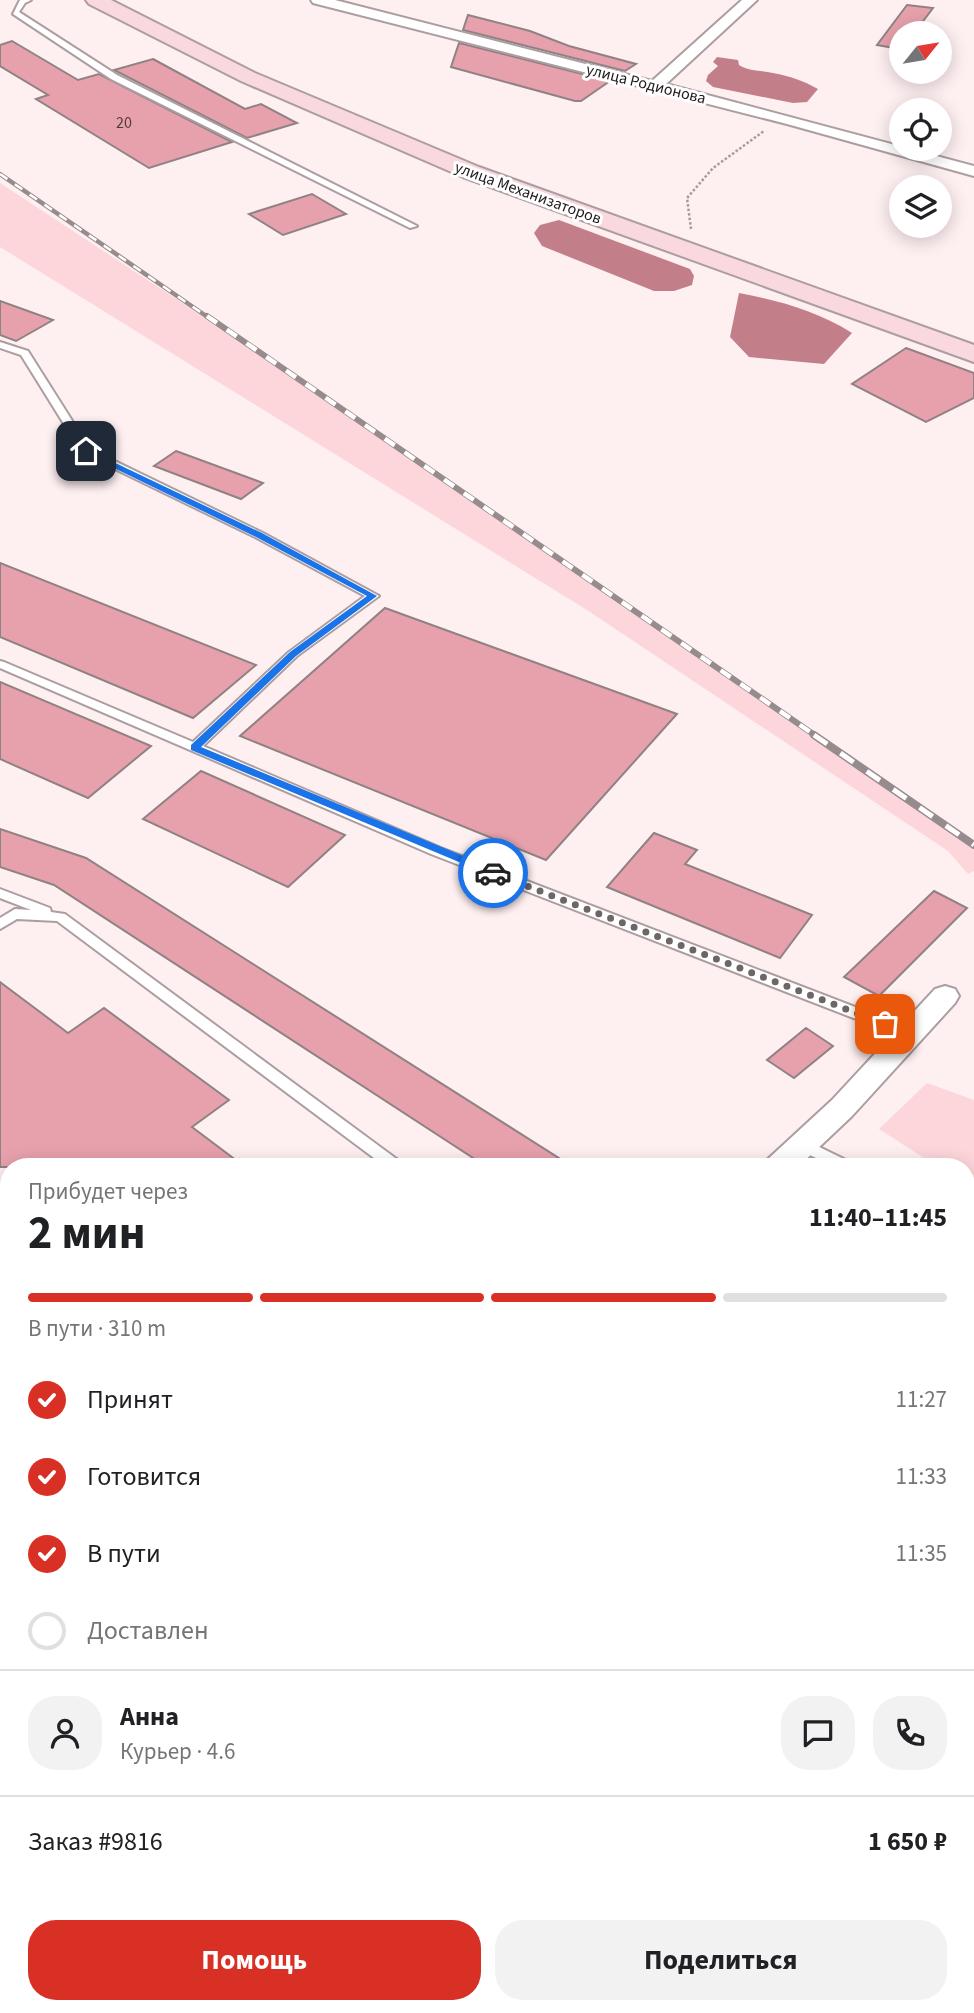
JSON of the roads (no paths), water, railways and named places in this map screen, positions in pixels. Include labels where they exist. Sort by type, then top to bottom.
[{"type":"street","name":"улица Механизаторов","points":[[96,0],[248,77],[458,167],[974,354]]},
{"type":"street","name":"улица Родионова","points":[[318,0],[782,118],[974,171]]},
{"type":"street","points":[[655,86],[750,0]]},
{"type":"street","points":[[789,1158],[842,1108],[945,996]]},
{"type":"lane","points":[[28,0],[23,1],[15,13],[114,77],[413,226]]},
{"type":"lane","points":[[0,345],[24,353],[86,451],[259,535],[373,596],[293,654],[194,748]]},
{"type":"lane","points":[[0,664],[436,851],[910,1034]]},
{"type":"lane","points":[[0,893],[60,917],[385,1158]]},
{"type":"lane","points":[[0,924],[15,914],[60,917]]},
{"type":"lane","points":[[803,1145],[829,1158]]},
{"type":"railway","points":[[0,174],[209,318]]},
{"type":"railway","points":[[207,316],[816,736]]},
{"type":"railway","points":[[814,735],[974,845]]}]
